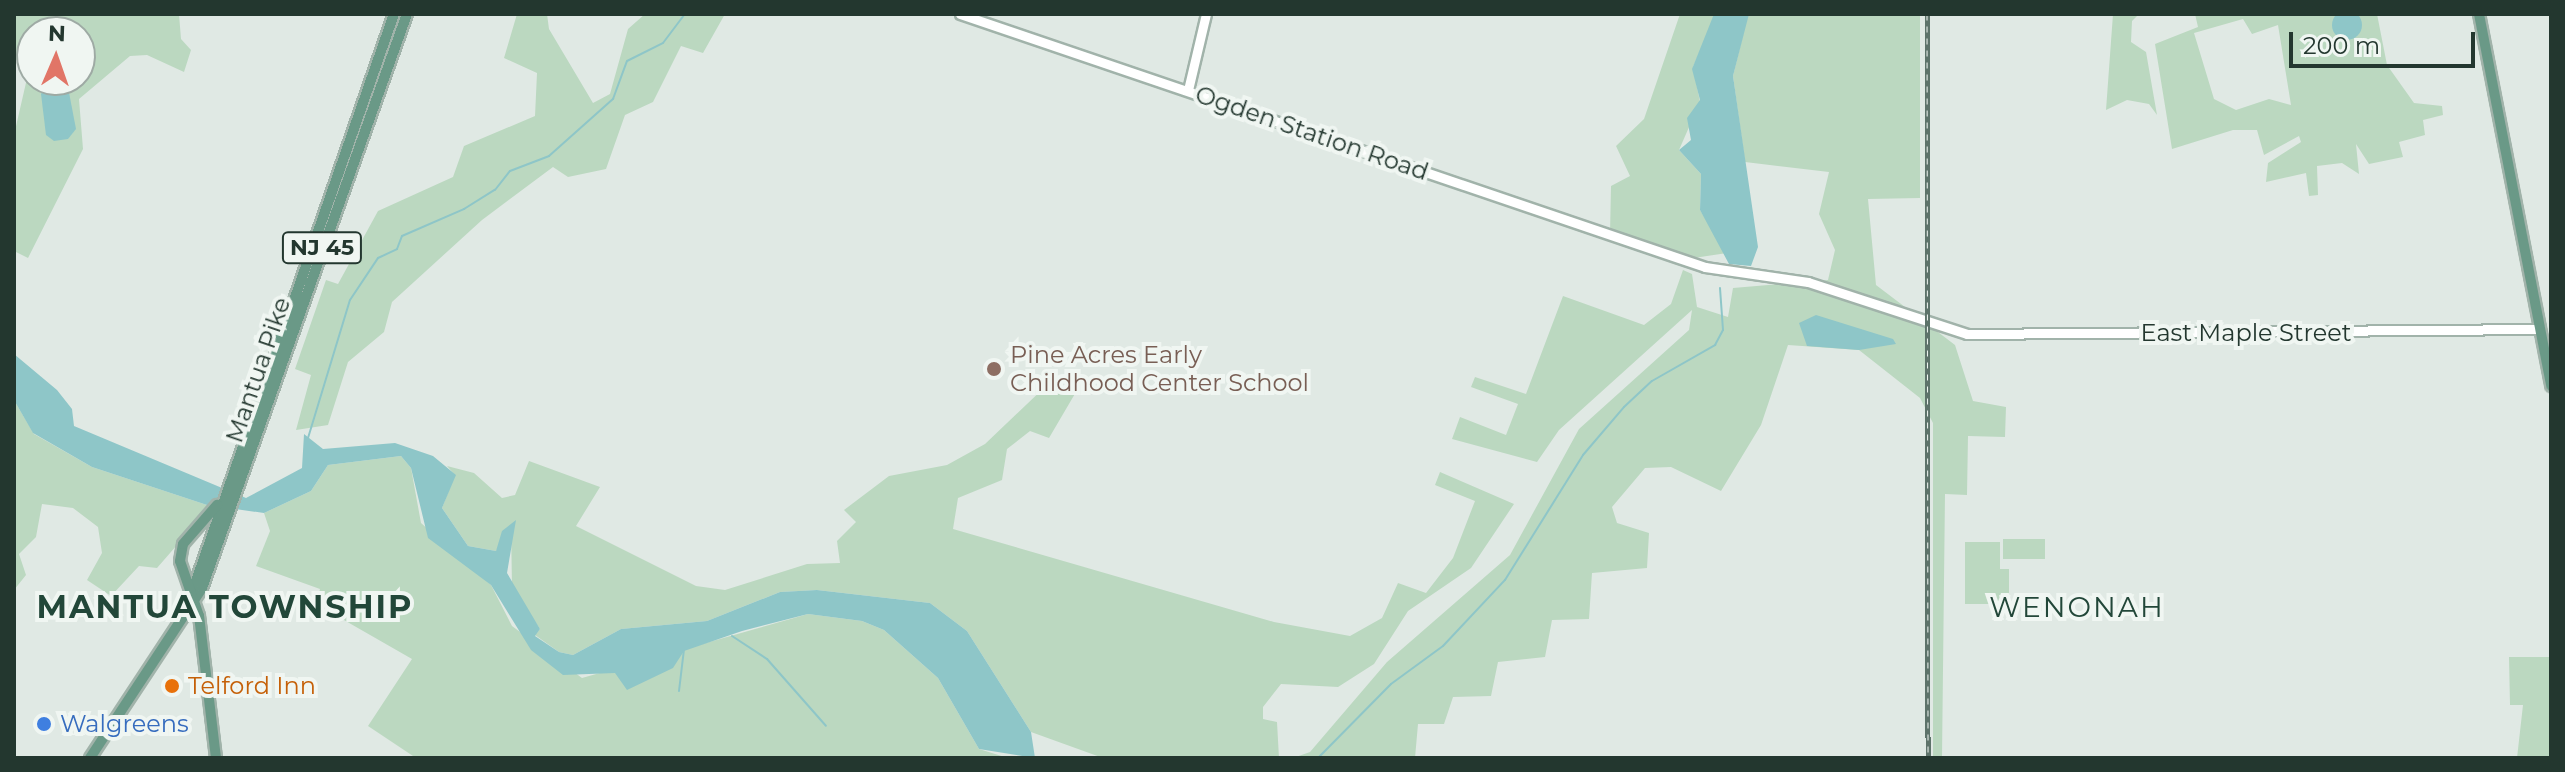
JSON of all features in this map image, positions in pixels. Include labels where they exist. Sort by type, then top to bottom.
[{"type":"main road","name":"Mantua Pike","points":[[193,600],[204,571],[223,497],[235,481],[394,14]]},
{"type":"main road","name":"Mantua Pike","points":[[219,514],[235,481],[407,14]]},
{"type":"main road","points":[[2479,14],[2551,386]]},
{"type":"main road","points":[[216,758],[193,600],[180,561],[183,544],[219,514]]},
{"type":"main road","points":[[180,561],[204,571]]},
{"type":"main road","name":"NJ 45","points":[[90,758],[175,635],[193,600]]},
{"type":"street","name":"Ogden Station Road","points":[[960,14],[1664,253],[1725,272],[1808,282]]},
{"type":"street","points":[[1188,90],[1206,14]]},
{"type":"street","name":"East Maple Street","points":[[1808,282],[1952,331],[2540,329]]},
{"type":"green space","points":[[14,14],[179,14],[181,39],[191,50],[184,72],[147,55],[130,56],[96,85],[96,16],[16,16],[16,59]]},
{"type":"green space","points":[[517,14],[547,14],[549,29],[593,103],[610,94],[628,29],[645,14],[725,14],[703,53],[681,46],[653,102],[625,115],[606,169],[568,177],[553,167],[482,220],[392,302],[384,332],[348,362],[328,425],[296,430],[311,375],[295,369],[326,280],[338,284],[378,211],[453,177],[464,146],[535,116],[537,73],[504,58]]},
{"type":"green space","points":[[1680,14],[1716,14],[1693,67],[1700,102],[1679,150],[1701,174],[1700,210],[1727,253],[1687,259],[1610,234],[1611,186],[1630,176],[1616,146],[1644,119]]},
{"type":"green space","points":[[1748,14],[1920,14],[1920,198],[1868,199],[1876,285],[1955,345],[1973,401],[2006,407],[2005,437],[1968,436],[1967,495],[1945,494],[1942,758],[1933,758],[1933,423],[1920,398],[1859,350],[1788,345],[1761,425],[1721,491],[1671,467],[1645,468],[1612,507],[1617,523],[1649,533],[1647,568],[1592,573],[1589,619],[1552,620],[1545,657],[1498,662],[1491,696],[1453,697],[1444,724],[1418,724],[1415,758],[1293,758],[1310,752],[1387,662],[1510,555],[1579,429],[1689,330],[1692,310],[1559,430],[1537,462],[1452,439],[1460,417],[1506,435],[1518,404],[1471,387],[1475,377],[1526,394],[1563,296],[1644,325],[1671,304],[1683,270],[1692,274],[1697,307],[1728,317],[1733,288],[1828,280],[1835,250],[1819,214],[1829,172],[1745,162],[1733,76]]},
{"type":"green space","points":[[2113,14],[2139,14],[2132,21],[2131,42],[2146,52],[2157,115],[2149,104],[2127,100],[2106,110]]},
{"type":"green space","points":[[2195,14],[2377,14],[2387,65],[2414,103],[2442,106],[2443,115],[2423,120],[2425,135],[2399,142],[2403,157],[2369,164],[2356,144],[2359,174],[2342,163],[2317,166],[2318,195],[2309,196],[2306,173],[2266,182],[2268,163],[2301,142],[2299,136],[2264,155],[2257,130],[2233,130],[2172,149],[2155,44],[2198,27]],"holes":[[[2243,19],[2252,34],[2278,25],[2291,105],[2269,99],[2236,110],[2214,99],[2194,33]]]},
{"type":"green space","points":[[23,96],[83,96],[79,99],[83,149],[28,258],[14,251],[14,135]]},
{"type":"green space","points":[[1048,384],[1076,392],[1049,438],[1030,431],[1007,449],[1002,480],[958,498],[953,529],[1274,622],[1350,636],[1382,618],[1398,583],[1426,593],[1453,558],[1475,501],[1435,485],[1440,472],[1514,504],[1471,568],[1408,611],[1374,664],[1338,687],[1281,684],[1263,707],[1263,719],[1277,722],[1279,758],[1103,758],[1031,732],[967,631],[930,603],[817,590],[780,592],[707,621],[621,629],[573,655],[559,652],[535,635],[540,629],[512,587],[511,527],[496,551],[468,546],[442,508],[455,475],[447,466],[474,473],[502,498],[515,495],[529,461],[600,487],[576,526],[696,586],[725,590],[807,564],[840,563],[837,541],[856,522],[844,510],[889,476],[947,465],[985,444]]},
{"type":"green space","points":[[14,400],[34,434],[92,467],[207,505],[204,514],[157,568],[139,566],[111,596],[87,580],[102,553],[98,527],[73,508],[42,504],[36,537],[19,554],[26,575],[14,590]]},
{"type":"green space","points":[[401,456],[411,468],[421,523],[491,585],[512,626],[582,678],[808,614],[862,621],[884,630],[938,678],[979,749],[1008,758],[416,758],[368,726],[412,659],[316,604],[320,589],[256,566],[270,531],[264,513],[311,491],[328,465]]},
{"type":"green space","points":[[2003,539],[2045,539],[2045,559],[2003,559]]},
{"type":"green space","points":[[1965,542],[2000,542],[2000,569],[2009,569],[2009,604],[1965,604]]},
{"type":"green space","points":[[2509,657],[2551,657],[2551,758],[2517,758],[2523,705],[2510,705]]},
{"type":"water","points":[[2347,10],[2357,15],[2362,25],[2357,35],[2347,40],[2337,35],[2332,25],[2337,15]]},
{"type":"water","points":[[1714,14],[1749,14],[1733,76],[1758,247],[1751,266],[1729,264],[1700,210],[1701,174],[1679,150],[1691,140],[1687,118],[1700,100],[1692,69]]},
{"type":"water","points":[[41,96],[70,96],[76,129],[68,139],[54,141],[46,135]]},
{"type":"water","points":[[1816,315],[1893,339],[1896,344],[1859,350],[1807,346],[1799,323]]},
{"type":"water","points":[[14,354],[57,390],[72,409],[74,426],[246,498],[302,468],[304,434],[323,449],[395,443],[433,456],[456,475],[442,508],[468,546],[496,551],[502,531],[516,520],[507,573],[540,629],[535,636],[559,652],[573,655],[621,629],[707,621],[780,592],[817,590],[930,603],[967,631],[1031,732],[1035,758],[979,749],[938,678],[884,630],[862,621],[808,614],[742,631],[684,651],[673,668],[627,690],[615,673],[563,675],[531,650],[491,585],[428,538],[411,468],[401,456],[328,465],[311,491],[264,513],[207,505],[92,467],[33,433],[14,400]]},
{"type":"waterway","points":[[308,438],[350,300],[378,258],[397,249],[402,236],[464,209],[495,190],[510,171],[549,156],[613,99],[627,61],[663,43],[685,14]]},
{"type":"waterway","points":[[1318,758],[1391,684],[1443,646],[1505,580],[1583,455],[1624,407],[1652,381],[1715,345],[1723,330],[1720,288]]},
{"type":"waterway","points":[[732,636],[767,659],[826,726]]},
{"type":"waterway","points":[[679,691],[684,649]]},
{"type":"railway","points":[[1927,14],[1928,758]]},
{"type":"place","name":"Pine Acres Early Childhood Center School","points":[[994,369]]},
{"type":"place","name":"Telford Inn","points":[[172,686]]},
{"type":"place","name":"Walgreens","points":[[44,724]]},
{"type":"district","name":"MANTUA TOWNSHIP","points":[[225,607]]},
{"type":"district","name":"WENONAH","points":[[2077,607]]}]
